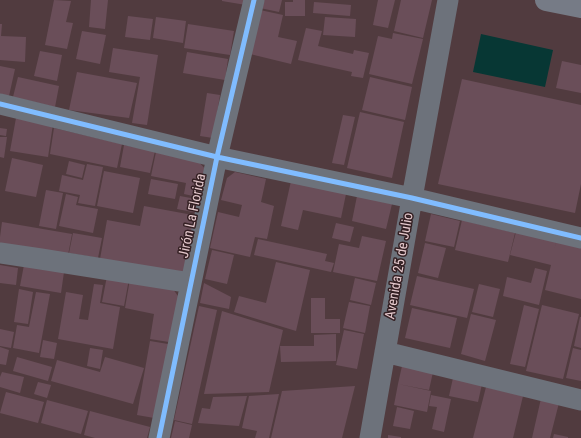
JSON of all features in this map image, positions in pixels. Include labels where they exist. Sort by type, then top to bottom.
[{"type":"highway","points":[[546,0],[581,7]]},
{"type":"street","name":"Jirón La Florida","points":[[158,438],[217,157],[254,0]]},
{"type":"street","name":"Avenida 25 de Julio","points":[[370,438],[448,0]]},
{"type":"street","points":[[0,104],[217,157],[412,198],[581,238]]},
{"type":"street","points":[[0,253],[191,283]]},
{"type":"street","points":[[385,352],[581,400]]},
{"type":"water","points":[[481,34],[553,50],[545,87],[473,72]]},
{"type":"building","points":[[54,0],[71,1],[66,22],[73,23],[67,49],[45,45]]},
{"type":"building","points":[[91,0],[108,0],[105,29],[89,27]]},
{"type":"building","points":[[246,0],[246,5],[222,1]]},
{"type":"building","points":[[262,0],[282,0],[279,12],[260,8]]},
{"type":"building","points":[[293,0],[305,0],[305,16],[285,16],[285,2],[293,2]]},
{"type":"building","points":[[378,0],[395,0],[388,28],[373,25]]},
{"type":"building","points":[[401,0],[432,0],[423,38],[394,31]]},
{"type":"building","points":[[314,2],[351,5],[350,16],[313,13]]},
{"type":"building","points":[[260,10],[283,15],[278,37],[297,41],[291,64],[250,54]]},
{"type":"building","points":[[128,16],[153,19],[150,40],[125,37]]},
{"type":"building","points":[[156,17],[186,21],[183,43],[153,38]]},
{"type":"building","points":[[325,17],[356,19],[355,37],[323,35]]},
{"type":"building","points":[[0,24],[2,24],[1,36],[26,37],[25,62],[0,60]]},
{"type":"building","points":[[188,24],[234,31],[230,55],[184,48]]},
{"type":"building","points":[[306,28],[322,31],[318,46],[353,54],[354,50],[369,53],[363,78],[351,76],[352,72],[298,60]]},
{"type":"building","points":[[82,31],[106,35],[100,64],[76,59]]},
{"type":"building","points":[[393,33],[423,39],[412,84],[369,74],[378,36],[392,39]]},
{"type":"building","points":[[113,48],[158,55],[147,125],[132,123],[140,77],[109,72]]},
{"type":"building","points":[[40,51],[62,55],[57,81],[34,76]]},
{"type":"building","points":[[187,52],[228,59],[225,80],[183,73]]},
{"type":"building","points":[[562,61],[581,65],[581,93],[556,88]]},
{"type":"building","points":[[0,66],[15,69],[9,96],[0,94]]},
{"type":"building","points":[[77,72],[137,83],[129,118],[69,110]]},
{"type":"building","points":[[18,77],[59,86],[55,107],[13,97]]},
{"type":"building","points":[[370,77],[412,87],[405,120],[362,110]]},
{"type":"building","points":[[462,79],[581,105],[581,184],[575,213],[438,184]]},
{"type":"building","points":[[207,93],[220,95],[213,138],[200,136]]},
{"type":"building","points":[[360,112],[404,122],[392,178],[347,168]]},
{"type":"building","points":[[343,115],[355,117],[344,165],[332,163]]},
{"type":"building","points":[[16,118],[53,124],[48,157],[10,151]]},
{"type":"building","points":[[0,128],[7,129],[6,136],[0,135]]},
{"type":"building","points":[[54,128],[122,144],[117,168],[50,154]]},
{"type":"building","points":[[0,137],[7,137],[4,158],[0,157]]},
{"type":"building","points":[[124,145],[155,151],[150,173],[120,167]]},
{"type":"building","points":[[156,152],[197,160],[207,171],[202,198],[184,194],[186,183],[151,176]]},
{"type":"building","points":[[12,158],[43,165],[36,197],[5,191]]},
{"type":"building","points":[[69,161],[85,165],[82,178],[66,174]]},
{"type":"building","points":[[87,164],[103,167],[95,206],[78,203],[80,195],[59,191],[62,175],[83,180]]},
{"type":"building","points":[[104,171],[140,178],[133,213],[97,206]]},
{"type":"building","points":[[235,172],[266,179],[261,202],[274,206],[267,239],[255,237],[250,257],[210,248],[218,212],[239,217],[242,205],[221,200],[227,178]]},
{"type":"building","points":[[151,179],[178,184],[175,199],[148,194]]},
{"type":"building","points":[[291,181],[346,194],[341,218],[303,210],[298,230],[281,226]]},
{"type":"building","points":[[46,190],[63,193],[56,229],[39,226]]},
{"type":"building","points":[[66,194],[78,197],[76,205],[98,209],[93,233],[59,226]]},
{"type":"building","points":[[180,196],[201,200],[198,213],[177,209]]},
{"type":"building","points":[[357,196],[392,204],[386,229],[352,221]]},
{"type":"building","points":[[144,206],[198,216],[186,276],[100,259],[107,220],[140,226]]},
{"type":"building","points":[[431,214],[460,221],[454,247],[425,241]]},
{"type":"building","points":[[462,220],[515,233],[508,262],[455,250]]},
{"type":"building","points":[[2,222],[72,234],[68,255],[0,244]]},
{"type":"building","points":[[336,223],[354,227],[350,242],[332,238]]},
{"type":"building","points":[[516,232],[556,242],[554,251],[557,238],[581,244],[581,299],[545,290],[551,265],[510,255]]},
{"type":"building","points":[[73,233],[102,238],[98,258],[69,253]]},
{"type":"building","points":[[362,236],[386,241],[377,281],[333,272],[339,244],[359,248]]},
{"type":"building","points":[[258,239],[327,254],[325,261],[334,263],[331,272],[254,255]]},
{"type":"building","points":[[425,243],[446,248],[438,278],[418,273]]},
{"type":"building","points":[[212,250],[234,255],[227,284],[205,279]]},
{"type":"building","points":[[276,262],[310,270],[296,331],[234,312],[239,296],[266,303]]},
{"type":"building","points":[[0,265],[18,268],[16,285],[0,283]]},
{"type":"building","points":[[24,265],[64,272],[61,293],[20,286]]},
{"type":"building","points":[[535,268],[547,271],[539,305],[503,296],[507,277],[531,283]]},
{"type":"building","points":[[107,276],[129,279],[124,306],[102,302]]},
{"type":"building","points":[[417,276],[474,289],[467,318],[410,305]]},
{"type":"building","points":[[355,278],[376,283],[371,305],[350,300]]},
{"type":"building","points":[[130,279],[171,286],[182,302],[175,343],[150,339],[154,314],[125,308]]},
{"type":"building","points":[[204,283],[231,297],[229,309],[200,303]]},
{"type":"building","points":[[94,284],[103,285],[100,303],[120,307],[113,349],[58,339],[66,292],[83,295],[79,319],[88,320]]},
{"type":"building","points":[[479,284],[500,289],[493,317],[472,312]]},
{"type":"building","points":[[19,289],[33,292],[28,324],[14,322]]},
{"type":"building","points":[[36,292],[50,294],[39,353],[13,348],[17,325],[29,327]]},
{"type":"building","points":[[311,298],[325,298],[325,319],[340,319],[340,333],[311,333]]},
{"type":"building","points":[[349,302],[370,306],[365,333],[343,328]]},
{"type":"building","points":[[524,305],[539,309],[525,367],[510,364]]},
{"type":"building","points":[[542,305],[579,314],[563,379],[526,371]]},
{"type":"building","points":[[199,306],[217,310],[192,424],[174,420]]},
{"type":"building","points":[[412,308],[457,318],[450,348],[405,338]]},
{"type":"building","points":[[222,311],[283,330],[269,392],[204,394]]},
{"type":"building","points":[[471,314],[496,320],[485,361],[461,354]]},
{"type":"building","points":[[581,317],[581,348],[574,346]]},
{"type":"building","points":[[0,329],[14,332],[11,348],[0,346]]},
{"type":"building","points":[[344,330],[364,334],[357,369],[336,365]]},
{"type":"building","points":[[336,334],[336,361],[281,362],[280,346],[314,346],[314,335]]},
{"type":"building","points":[[43,340],[57,343],[54,359],[40,357]]},
{"type":"building","points":[[150,341],[174,345],[160,419],[137,415]]},
{"type":"building","points":[[0,347],[9,350],[6,365],[0,364]]},
{"type":"building","points":[[90,348],[103,350],[100,369],[87,366]]},
{"type":"building","points":[[573,348],[581,350],[581,381],[566,378]]},
{"type":"building","points":[[17,357],[52,367],[48,381],[13,371]]},
{"type":"building","points":[[105,357],[144,368],[133,404],[51,381],[57,360],[100,372]]},
{"type":"building","points":[[402,366],[433,372],[429,390],[398,384]]},
{"type":"building","points":[[2,372],[24,377],[20,393],[0,387],[0,377]]},
{"type":"building","points":[[453,378],[482,384],[478,402],[449,396]]},
{"type":"building","points":[[38,382],[51,385],[47,398],[34,394]]},
{"type":"building","points":[[398,384],[431,391],[427,412],[394,405]]},
{"type":"building","points":[[355,386],[342,438],[271,438],[282,391]]},
{"type":"building","points":[[486,387],[523,396],[513,438],[473,438]]},
{"type":"building","points":[[6,392],[44,402],[38,423],[0,413]]},
{"type":"building","points":[[279,394],[269,438],[255,438],[257,431],[242,428],[249,396]]},
{"type":"building","points":[[542,394],[560,399],[550,438],[532,438]]},
{"type":"building","points":[[431,395],[451,399],[444,432],[432,429],[437,407],[429,406]]},
{"type":"building","points":[[247,396],[239,426],[198,423],[202,408],[210,409],[213,397]]},
{"type":"building","points":[[47,400],[88,411],[81,434],[41,423]]},
{"type":"building","points":[[397,407],[414,411],[410,429],[393,426]]},
{"type":"building","points":[[90,411],[150,427],[147,438],[95,438],[84,435]]},
{"type":"building","points":[[175,421],[192,425],[189,438],[171,438]]},
{"type":"building","points":[[554,434],[568,437],[568,438],[553,438]]},
{"type":"building","points":[[388,435],[401,437],[401,438],[388,438]]},
{"type":"cycle path","points":[[159,438],[217,157],[254,0]]},
{"type":"cycle path","points":[[0,104],[217,157],[412,198],[581,238]]}]
